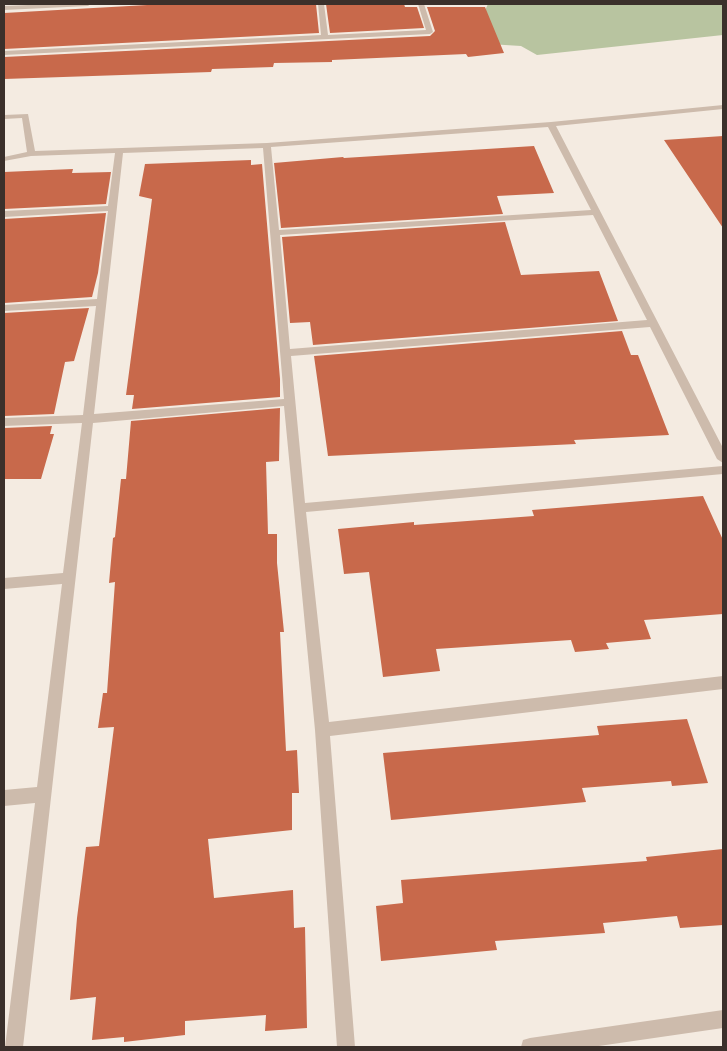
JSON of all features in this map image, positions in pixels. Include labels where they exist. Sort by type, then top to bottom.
[{"type":"street","points":[[4,8],[88,4]]},
{"type":"street","points":[[321,4],[325,37]]},
{"type":"street","points":[[4,53],[430,32],[421,4]]},
{"type":"street","points":[[4,159],[31,154],[267,145],[552,124],[723,107]]},
{"type":"street","points":[[4,117],[25,116],[31,154]]},
{"type":"street","points":[[552,124],[723,458]]},
{"type":"street","points":[[267,145],[299,508],[322,730],[346,1047]]},
{"type":"street","points":[[14,1047],[119,152]]},
{"type":"street","points":[[4,214],[113,208]]},
{"type":"street","points":[[275,233],[596,212]]},
{"type":"street","points":[[4,308],[102,302]]},
{"type":"street","points":[[285,353],[653,323]]},
{"type":"street","points":[[4,422],[88,419],[290,402]]},
{"type":"street","points":[[299,508],[723,470]]},
{"type":"street","points":[[4,582],[69,578]]},
{"type":"street","points":[[322,730],[723,683]]},
{"type":"street","points":[[4,798],[43,794]]},
{"type":"street","points":[[530,1047],[723,1018]]},
{"type":"green space","points":[[488,4],[723,4],[723,35],[537,55],[521,46],[489,44],[481,19]]},
{"type":"building","points":[[165,4],[316,4],[319,33],[4,49],[4,13]]},
{"type":"building","points":[[326,4],[404,4],[405,7],[417,7],[424,28],[330,33]]},
{"type":"building","points":[[427,7],[485,7],[504,53],[468,57],[466,54],[332,60],[332,62],[274,63],[273,67],[212,69],[211,72],[4,79],[4,57],[430,36],[435,31]]},
{"type":"building","points":[[723,136],[723,228],[664,140]]},
{"type":"building","points":[[534,146],[554,193],[497,196],[503,214],[281,228],[274,163]]},
{"type":"building","points":[[251,160],[251,165],[262,164],[280,397],[132,409],[134,395],[126,395],[152,199],[139,196],[145,164]]},
{"type":"building","points":[[73,169],[72,173],[111,172],[106,204],[4,209],[4,172]]},
{"type":"building","points":[[106,213],[98,273],[92,297],[4,303],[4,219]]},
{"type":"building","points":[[505,222],[521,275],[599,271],[618,321],[313,345],[310,322],[290,323],[282,237]]},
{"type":"building","points":[[89,308],[74,361],[65,362],[54,414],[4,416],[4,313]]},
{"type":"building","points":[[622,331],[631,355],[638,355],[669,435],[574,440],[576,444],[328,456],[314,356]]},
{"type":"building","points":[[280,408],[279,461],[266,462],[268,534],[277,534],[277,563],[284,632],[280,632],[286,751],[297,750],[299,793],[292,793],[292,830],[208,839],[214,898],[293,890],[294,928],[305,927],[307,1028],[265,1031],[266,1015],[185,1021],[185,1035],[124,1042],[124,1037],[92,1040],[96,997],[70,1000],[77,918],[86,847],[99,846],[114,727],[98,728],[103,693],[107,693],[115,582],[109,583],[113,538],[115,537],[121,479],[126,479],[131,421]]},
{"type":"building","points":[[52,426],[50,434],[54,434],[41,479],[4,479],[4,428]]},
{"type":"building","points":[[703,496],[723,540],[723,614],[644,620],[651,639],[606,643],[609,649],[575,652],[571,640],[436,649],[440,671],[383,677],[369,572],[344,574],[338,529],[414,522],[414,525],[534,516],[532,510]]},
{"type":"building","points":[[687,719],[708,783],[672,786],[671,781],[582,788],[586,802],[391,820],[383,753],[599,735],[597,726]]},
{"type":"building","points":[[723,849],[723,925],[680,928],[677,916],[603,923],[605,933],[495,941],[497,950],[381,961],[376,906],[403,903],[401,880],[647,861],[646,857]]}]
